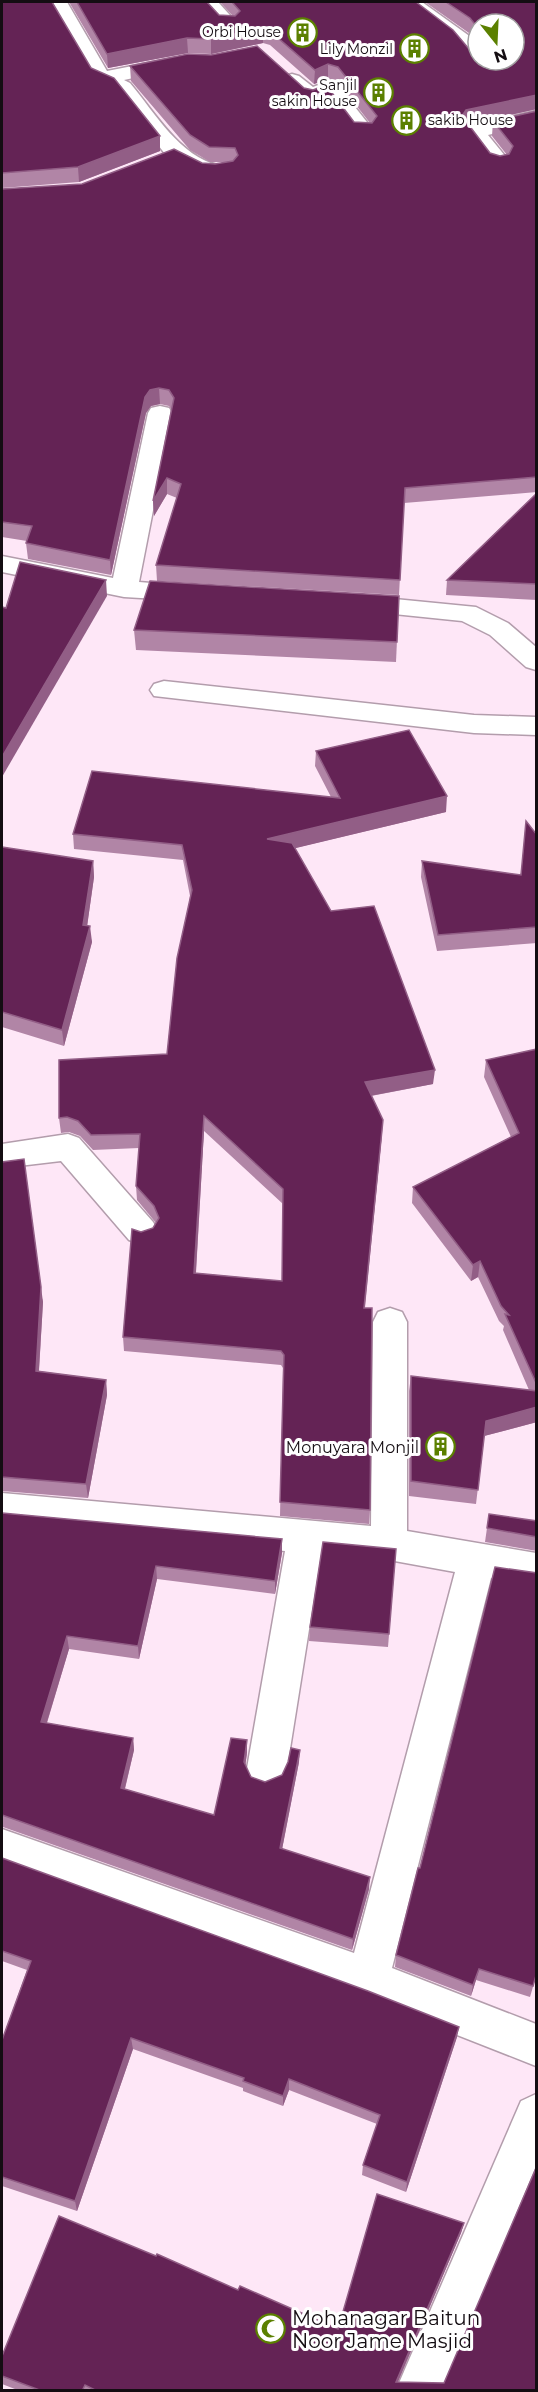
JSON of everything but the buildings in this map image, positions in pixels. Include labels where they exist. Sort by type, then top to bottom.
[{"type":"street","points":[[57,2],[102,78],[123,87],[177,154],[205,171],[225,169]]},
{"type":"street","points":[[207,2],[228,24]]},
{"type":"street","points":[[410,2],[461,39],[466,45]]},
{"type":"street","points":[[102,78],[188,61]]},
{"type":"street","points":[[275,64],[312,97],[329,87],[363,131]]},
{"type":"street","points":[[499,162],[474,132],[537,117]]},
{"type":"street","points":[[156,162],[177,154]]},
{"type":"street","points":[[124,589],[160,413]]},
{"type":"street","points":[[2,564],[124,589],[219,595]]},
{"type":"street","points":[[325,601],[420,607],[467,613],[499,629],[537,661]]},
{"type":"street","points":[[164,690],[474,724],[537,726]]},
{"type":"street","points":[[2,1156],[68,1147],[141,1231]]},
{"type":"street","points":[[388,1544],[390,1322]]},
{"type":"street","points":[[2,1509],[388,1544],[537,1569]]},
{"type":"street","points":[[266,1774],[306,1536]]},
{"type":"street","points":[[368,1979],[477,1559]]},
{"type":"street","points":[[2,1848],[368,1979],[537,2044]]},
{"type":"street","points":[[418,2391],[537,2116]]},
{"type":"place","name":"Orbi House","points":[[302,32]]},
{"type":"place","name":"Lily Monzil","points":[[414,49]]},
{"type":"place","name":"Sanjil sakin House","points":[[378,93]]},
{"type":"place","name":"sakib House","points":[[407,120]]},
{"type":"place","name":"Monuyara Monjil","points":[[440,1447]]},
{"type":"place","name":"Mohanagar Baitun Noor Jame Masjid","points":[[271,2329]]}]
